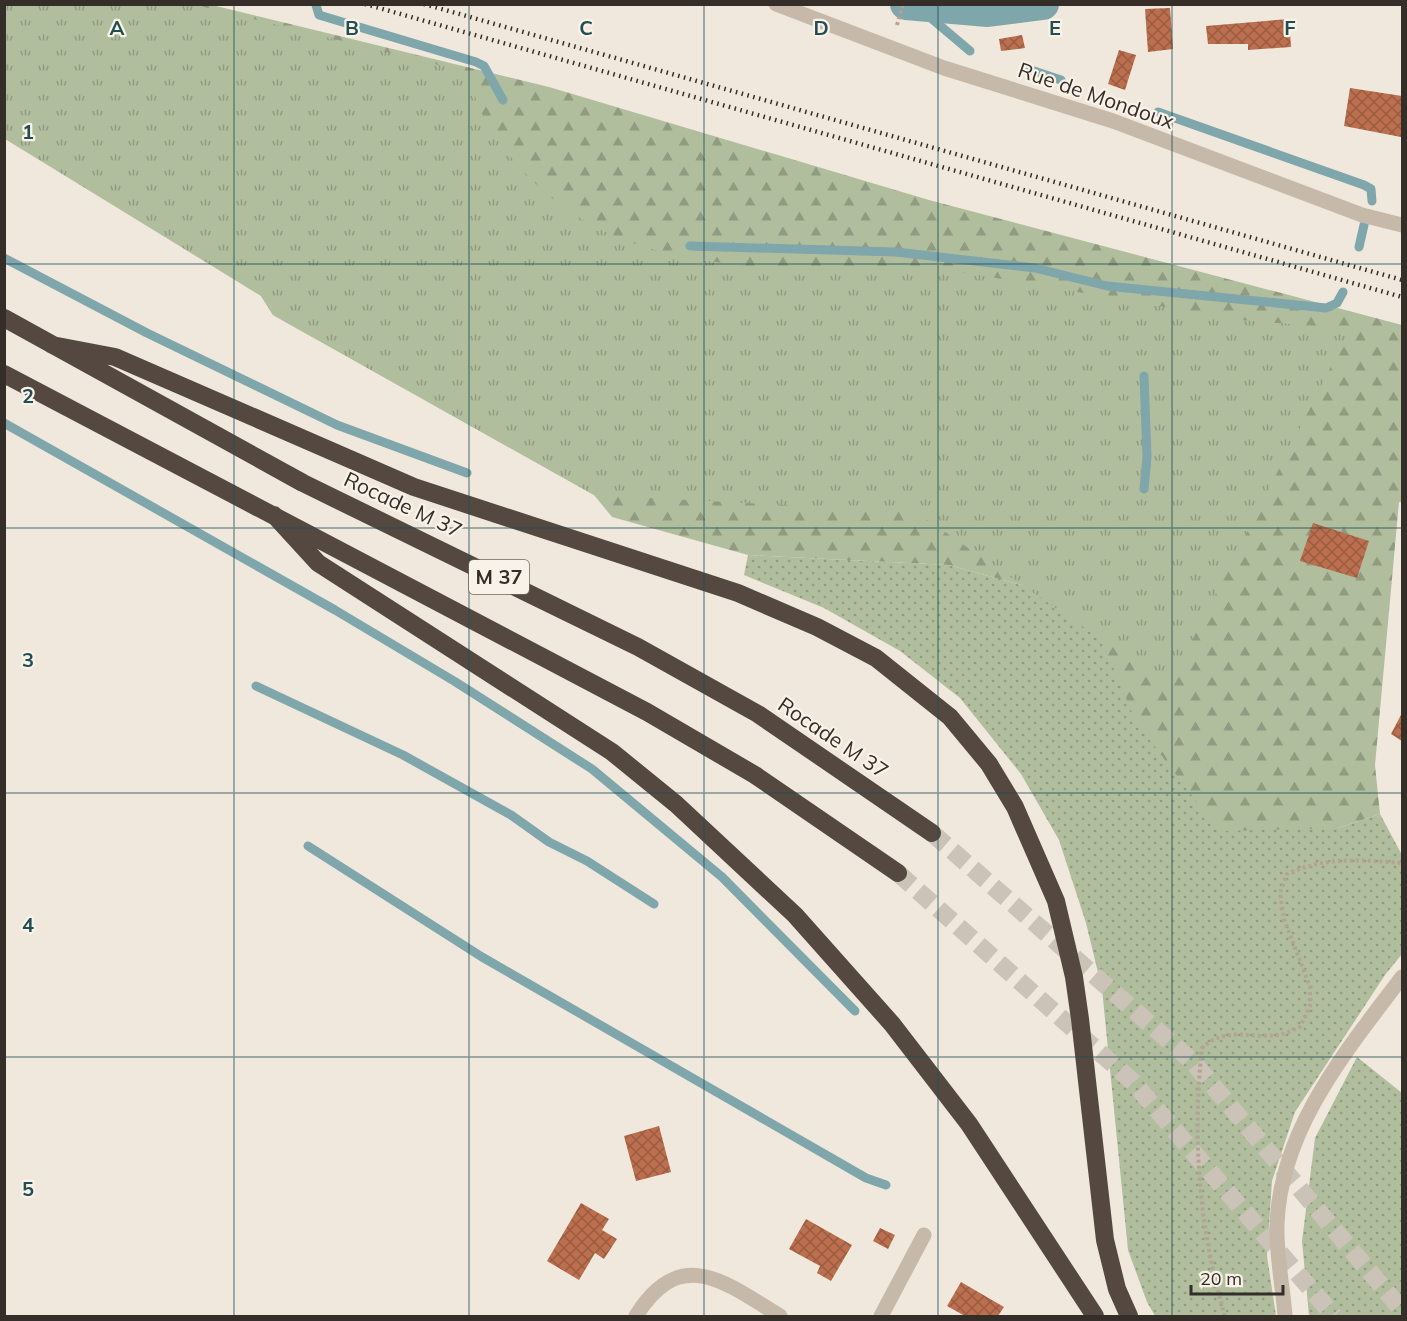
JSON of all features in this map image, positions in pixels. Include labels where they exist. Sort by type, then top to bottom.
[{"type":"highway","name":"Rocade M 37","points":[[4,318],[303,483],[461,558],[638,647],[758,714],[932,833]]},
{"type":"highway","points":[[52,345],[116,357],[414,487],[738,593],[817,627],[876,658],[950,717],[989,764],[1016,807],[1056,901],[1065,933],[1079,1008],[1105,1240],[1117,1289],[1129,1317]]},
{"type":"highway","name":"M 37","points":[[4,374],[647,712],[754,775],[898,873]]},
{"type":"highway","points":[[274,515],[318,563],[612,752],[693,819],[795,915],[892,1024],[969,1124],[1095,1317]]},
{"type":"street","name":"Rue de Mondoux","points":[[776,4],[944,68],[1113,122],[1362,214],[1402,225]]},
{"type":"street","points":[[1285,1317],[1277,1225],[1289,1152],[1314,1105],[1352,1044],[1402,977]]},
{"type":"street","points":[[881,1317],[924,1235]]},
{"type":"street","points":[[636,1317],[648,1296],[665,1285],[689,1275],[721,1280],[780,1317]]},
{"type":"path","points":[[1225,1317],[1211,1270],[1197,1148],[1198,1083],[1202,1048],[1214,1037],[1249,1033],[1281,1035],[1300,1027],[1310,1006],[1310,987],[1284,919],[1280,893],[1287,874],[1310,863],[1349,859],[1402,863]]},
{"type":"green space","points":[[4,5],[196,5],[471,73],[475,97],[490,129],[511,157],[561,206],[617,237],[679,256],[755,267],[938,268],[1241,320],[1350,329],[1169,686],[916,512],[594,495],[273,315],[261,296],[5,139]]},
{"type":"green space","points":[[5,5],[212,5],[549,87],[929,200],[1402,325],[1402,502],[1399,502],[1375,765],[1380,814],[1338,828],[1219,831],[1136,722],[1086,603],[949,565],[748,555],[612,517],[594,495],[273,315],[261,296]]},
{"type":"green space","points":[[748,555],[949,565],[1086,603],[1338,828],[1380,814],[1402,855],[1402,954],[1385,975],[1295,1112],[1272,1181],[1267,1256],[1276,1316],[1155,1316],[1147,1302],[1128,1250],[1102,989],[1086,923],[1059,840],[1021,774],[960,698],[900,651],[824,608],[744,575]]},
{"type":"green space","points":[[1357,1057],[1402,1093],[1402,1316],[1309,1316],[1302,1241],[1315,1138]]},
{"type":"building","points":[[1170,8],[1173,49],[1148,52],[1145,9]]},
{"type":"building","points":[[1289,19],[1291,47],[1248,50],[1248,44],[1208,44],[1206,26]]},
{"type":"building","points":[[1022,35],[1025,48],[1001,51],[999,39]]},
{"type":"building","points":[[1119,50],[1136,55],[1125,90],[1108,84]]},
{"type":"building","points":[[1350,88],[1402,96],[1401,137],[1344,126]]},
{"type":"building","points":[[1313,523],[1369,541],[1357,578],[1300,561]]},
{"type":"building","points":[[1402,713],[1402,741],[1391,734]]},
{"type":"building","points":[[659,1126],[671,1172],[636,1181],[624,1136]]},
{"type":"building","points":[[581,1203],[609,1219],[602,1230],[617,1239],[604,1259],[595,1253],[579,1280],[547,1261]]},
{"type":"building","points":[[806,1219],[852,1245],[831,1281],[817,1273],[820,1266],[789,1249]]},
{"type":"building","points":[[880,1228],[895,1235],[888,1249],[873,1241]]},
{"type":"building","points":[[961,1282],[1004,1307],[998,1316],[965,1316],[947,1306]]},
{"type":"waterway","points":[[906,4],[988,11],[1043,4]]},
{"type":"waterway","points":[[316,5],[319,15],[484,66],[503,100]]},
{"type":"waterway","points":[[918,7],[970,51]]},
{"type":"waterway","points":[[1025,68],[1061,80]]},
{"type":"waterway","points":[[1158,112],[1364,185],[1371,189],[1372,201]]},
{"type":"waterway","points":[[1359,247],[1364,225]]},
{"type":"waterway","points":[[690,246],[896,252],[1035,268],[1107,286],[1326,308],[1337,303],[1343,292]]},
{"type":"waterway","points":[[4,258],[147,333],[337,425],[467,473]]},
{"type":"waterway","points":[[1144,376],[1147,457],[1144,489]]},
{"type":"waterway","points":[[4,423],[335,610],[454,681],[592,769],[722,877],[855,1011]]},
{"type":"waterway","points":[[256,686],[403,755],[511,815],[549,842],[587,861],[654,904]]},
{"type":"waterway","points":[[308,846],[482,957],[866,1178],[886,1185]]},
{"type":"tunnel","points":[[932,833],[1192,1061],[1402,1310]]},
{"type":"tunnel","points":[[898,873],[1133,1082],[1334,1316]]},
{"type":"railway","points":[[365,4],[1402,297]]},
{"type":"railway","points":[[424,4],[1402,280]]}]
